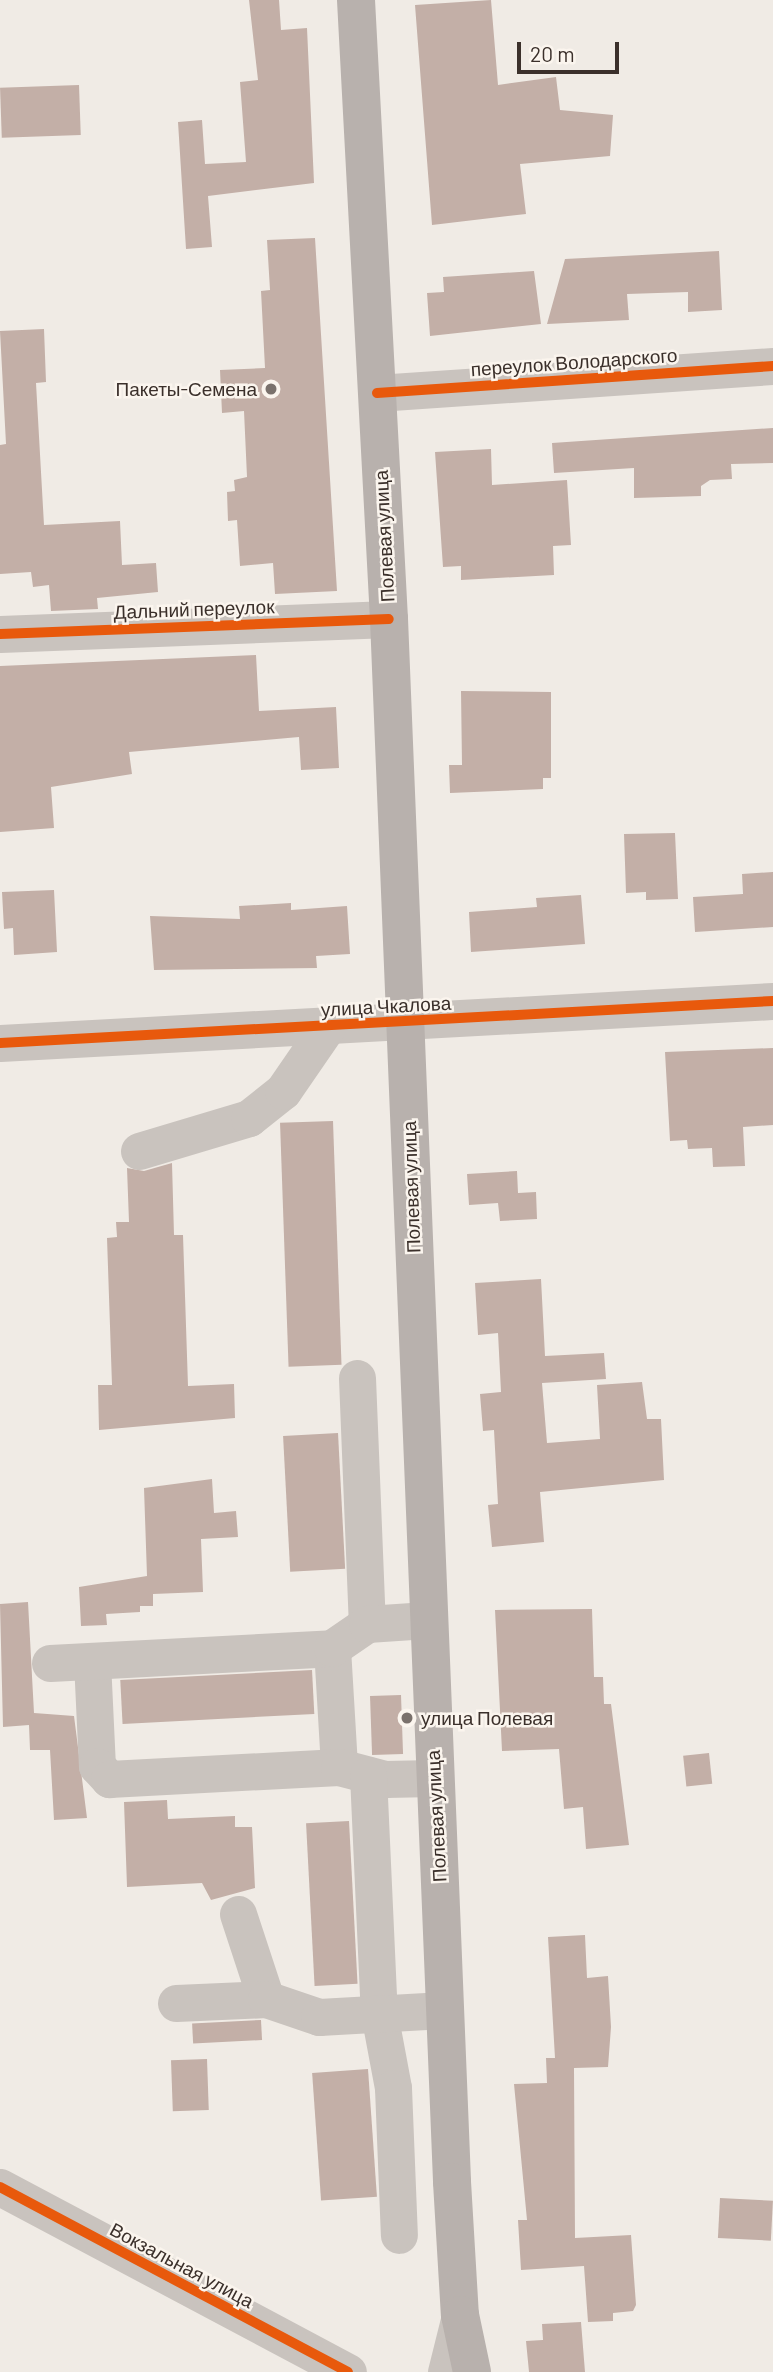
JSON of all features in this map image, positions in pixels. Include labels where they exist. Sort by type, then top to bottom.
[{"type":"main road","name":"Полевая улица","points":[[356,0],[389,619],[444,2010],[460,2315],[472,2372]]},
{"type":"street","name":"переулок Володарского","points":[[377,393],[773,366]]},
{"type":"street","name":"Дальний переулок","points":[[0,634],[389,619]]},
{"type":"street","name":"улица Чкалова","points":[[0,1043],[405,1024],[773,1000]]},
{"type":"street","points":[[139,1152],[249,1118],[283,1091],[327,1027]]},
{"type":"street","points":[[357,1378],[367,1624]]},
{"type":"street","points":[[50,1663],[332,1648],[367,1624],[427,1620]]},
{"type":"street","points":[[332,1648],[354,1771],[379,2013],[393,2088],[399,2235]]},
{"type":"street","points":[[92,1661],[97,1766],[108,1779],[354,1771],[434,1777]]},
{"type":"street","points":[[238,1914],[267,1999]]},
{"type":"street","points":[[176,2003],[267,1999],[306,2015],[444,2010]]},
{"type":"street","name":"Вокзальная улица","points":[[0,2188],[329,2368]]},
{"type":"street","points":[[446,2372],[460,2315]]},
{"type":"building","points":[[249,0],[279,0],[281,30],[307,28],[314,183],[208,196],[212,247],[186,249],[178,122],[202,120],[205,164],[246,162],[240,82],[258,80]]},
{"type":"building","points":[[491,0],[498,85],[556,77],[560,110],[613,115],[610,156],[520,164],[526,214],[432,225],[415,5]]},
{"type":"building","points":[[79,85],[81,135],[2,138],[0,88]]},
{"type":"building","points":[[315,238],[337,591],[275,594],[273,563],[240,566],[237,520],[228,521],[227,492],[235,491],[234,480],[247,477],[244,411],[222,413],[220,370],[265,368],[261,291],[270,290],[267,240]]},
{"type":"building","points":[[719,251],[722,310],[688,312],[688,292],[627,294],[629,320],[547,324],[565,259]]},
{"type":"building","points":[[534,271],[541,324],[430,336],[427,293],[444,292],[443,277]]},
{"type":"building","points":[[44,329],[46,382],[36,383],[44,525],[120,521],[122,565],[156,563],[158,592],[97,598],[98,609],[51,611],[49,585],[33,587],[31,572],[0,574],[0,445],[6,444],[0,331]]},
{"type":"building","points":[[773,428],[773,463],[731,464],[732,479],[710,480],[701,486],[701,496],[634,498],[634,468],[554,473],[552,443]]},
{"type":"building","points":[[491,449],[492,485],[567,480],[571,545],[553,546],[554,575],[461,580],[461,566],[443,567],[435,452]]},
{"type":"building","points":[[256,655],[259,711],[336,707],[339,768],[301,770],[299,737],[129,752],[132,774],[51,787],[54,828],[0,832],[0,666]]},
{"type":"building","points":[[461,691],[551,692],[551,778],[543,778],[543,789],[450,793],[449,765],[462,765]]},
{"type":"building","points":[[675,833],[678,899],[646,900],[646,892],[626,893],[624,834]]},
{"type":"building","points":[[773,872],[773,927],[695,932],[693,897],[743,894],[742,874]]},
{"type":"building","points":[[54,890],[57,952],[14,955],[13,928],[4,929],[2,892]]},
{"type":"building","points":[[581,895],[585,944],[471,952],[469,912],[537,907],[536,898]]},
{"type":"building","points":[[291,903],[291,910],[347,906],[350,954],[316,956],[317,968],[154,970],[150,916],[240,919],[239,906]]},
{"type":"building","points":[[773,1048],[773,1125],[743,1127],[745,1166],[713,1167],[712,1148],[688,1149],[687,1140],[670,1141],[665,1052]]},
{"type":"building","points":[[333,1121],[342,1365],[289,1367],[280,1123]]},
{"type":"building","points":[[172,1163],[174,1235],[183,1235],[188,1386],[234,1384],[235,1418],[99,1430],[98,1385],[112,1385],[107,1238],[117,1237],[116,1222],[129,1222],[127,1168],[144,1171]]},
{"type":"building","points":[[517,1171],[518,1193],[536,1192],[537,1219],[500,1221],[498,1203],[469,1205],[467,1174]]},
{"type":"building","points":[[541,1279],[545,1356],[604,1353],[606,1379],[542,1383],[547,1443],[600,1439],[597,1385],[642,1382],[647,1419],[661,1419],[664,1480],[540,1492],[544,1542],[492,1547],[488,1505],[498,1504],[494,1430],[483,1431],[480,1394],[501,1392],[498,1333],[478,1335],[475,1283]]},
{"type":"building","points":[[338,1433],[345,1569],[290,1572],[283,1436]]},
{"type":"building","points":[[212,1479],[214,1513],[236,1511],[238,1537],[201,1539],[203,1592],[153,1594],[153,1606],[140,1606],[140,1612],[106,1614],[107,1625],[81,1626],[79,1587],[147,1576],[144,1488]]},
{"type":"building","points":[[28,1602],[34,1713],[74,1716],[87,1818],[54,1820],[50,1750],[30,1750],[29,1725],[3,1727],[0,1604]]},
{"type":"building","points":[[592,1609],[594,1677],[603,1677],[604,1704],[611,1704],[629,1845],[586,1849],[583,1807],[564,1809],[559,1749],[502,1751],[495,1610]]},
{"type":"building","points":[[312,1670],[314,1714],[123,1724],[120,1680]]},
{"type":"building","points":[[401,1695],[403,1754],[372,1755],[370,1696]]},
{"type":"building","points":[[709,1753],[712,1784],[686,1787],[683,1756]]},
{"type":"building","points":[[167,1800],[168,1819],[235,1816],[235,1827],[252,1827],[255,1888],[211,1900],[202,1883],[127,1887],[124,1802]]},
{"type":"building","points":[[349,1821],[358,1984],[315,1986],[306,1823]]},
{"type":"building","points":[[585,1935],[587,1978],[608,1976],[611,2027],[608,2067],[574,2068],[575,2238],[631,2235],[636,2305],[633,2311],[613,2313],[613,2321],[588,2322],[584,2266],[521,2270],[518,2220],[527,2220],[514,2084],[547,2083],[546,2058],[555,2058],[548,1937]]},
{"type":"building","points":[[261,2020],[262,2040],[193,2044],[192,2024]]},
{"type":"building","points":[[207,2059],[209,2110],[173,2111],[171,2060]]},
{"type":"building","points":[[368,2069],[377,2197],[321,2201],[312,2073]]},
{"type":"building","points":[[720,2198],[773,2201],[771,2241],[718,2238]]},
{"type":"building","points":[[581,2322],[585,2372],[529,2372],[526,2341],[543,2340],[542,2324]]},
{"type":"cycle path","points":[[377,393],[773,366]]},
{"type":"cycle path","points":[[0,634],[389,619]]},
{"type":"cycle path","points":[[0,1043],[773,1001]]},
{"type":"cycle path","points":[[0,2187],[348,2372]]},
{"type":"place","name":"Пакеты-Семена","points":[[271,389]]},
{"type":"place","name":"улица Полевая","points":[[407,1718]]}]
